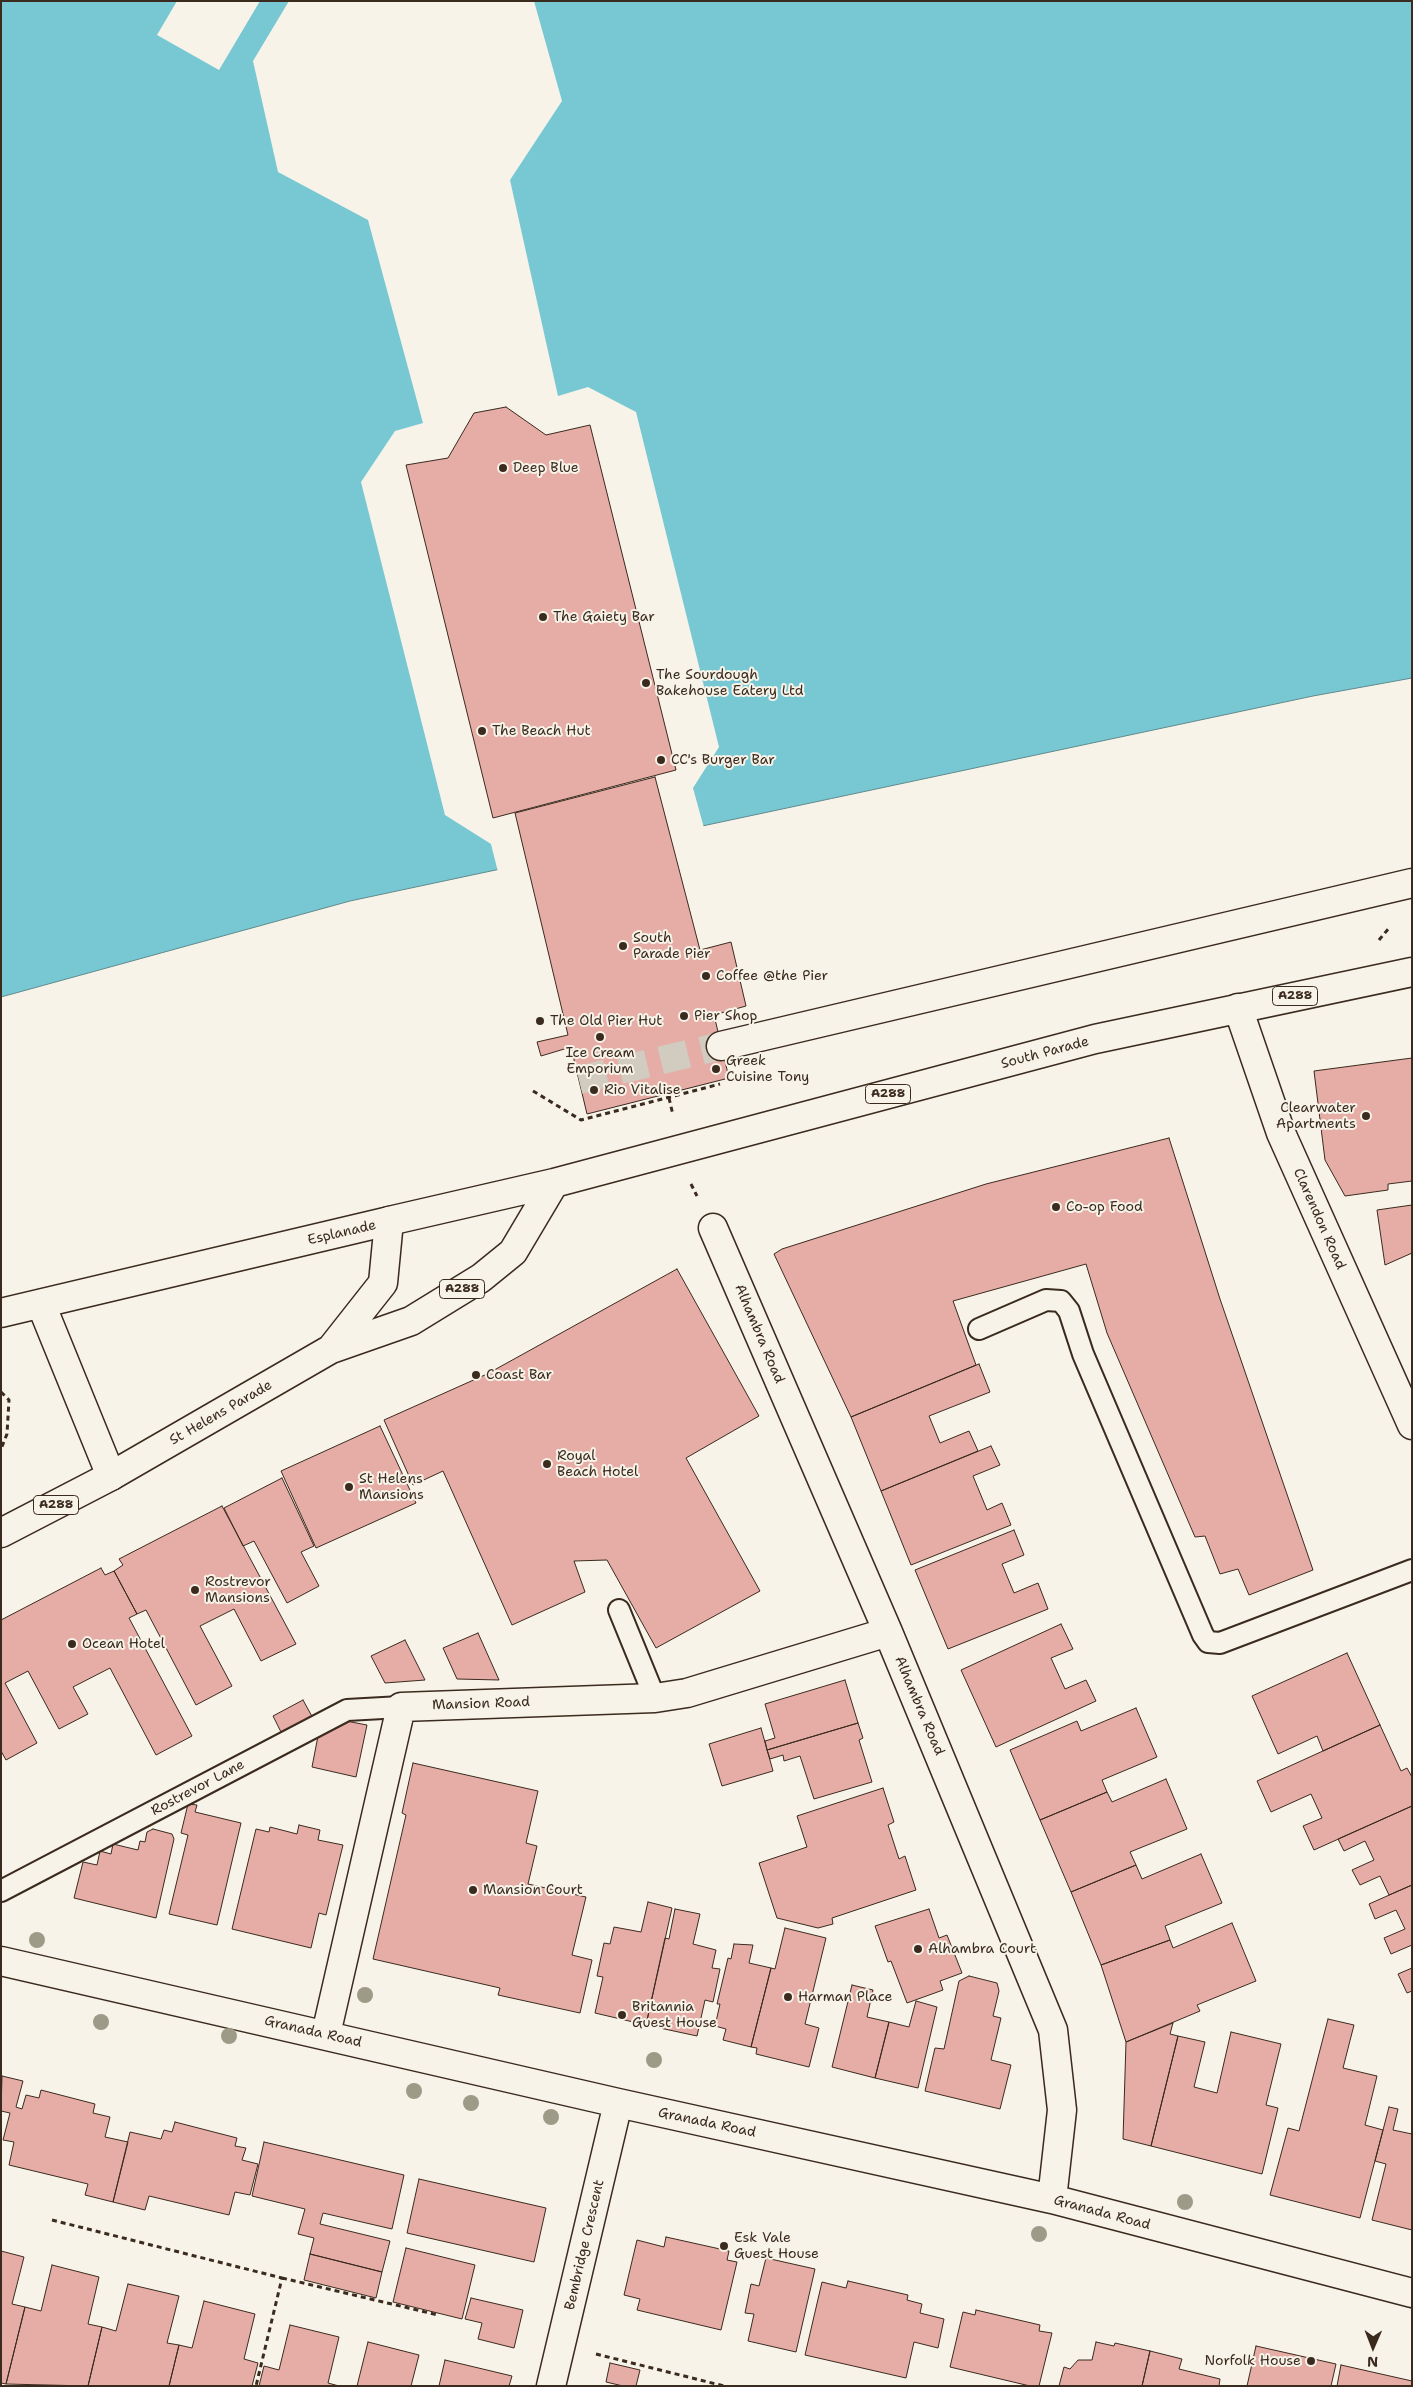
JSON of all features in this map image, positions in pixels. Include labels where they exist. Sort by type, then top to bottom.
[{"type":"street","points":[[721,1046],[1412,883]]},
{"type":"street","name":"South Parade","points":[[681,1148],[1095,1039],[1412,972]]},
{"type":"street","name":"Clarendon Road","points":[[1238,1008],[1281,1133],[1412,1425]]},
{"type":"street","name":"Esplanade","points":[[1,1313],[554,1182],[681,1148]]},
{"type":"street","name":"St Helens Parade","points":[[1,1533],[111,1476],[331,1349],[411,1321],[481,1278],[513,1252],[554,1182]]},
{"type":"street","name":"St Helens Parade","points":[[331,1349],[383,1283],[390,1221]]},
{"type":"street","name":"Alhambra Road","points":[[713,1228],[888,1632],[1053,2030],[1062,2110],[1052,2199]]},
{"type":"street","points":[[41,1304],[111,1476]]},
{"type":"street","name":"Mansion Road","points":[[401,1707],[655,1698],[687,1693],[888,1632]]},
{"type":"street","points":[[326,2034],[401,1707]]},
{"type":"street","name":"Granada Road","points":[[1,1961],[326,2034],[618,2103],[1052,2199],[1412,2293]]},
{"type":"street","name":"Bembridge Crescent","points":[[551,2386],[618,2103]]},
{"type":"lane","points":[[979,1329],[1046,1300],[1061,1301],[1069,1311],[1083,1354],[1203,1635],[1208,1642],[1220,1643],[1412,1570]]},
{"type":"lane","points":[[620,1610],[655,1698]]},
{"type":"lane","name":"Rostrevor Lane","points":[[1,1891],[347,1710],[401,1707]]},
{"type":"path","points":[[533,1092],[581,1120],[725,1083]]},
{"type":"path","points":[[1,1392],[8,1400],[7,1434],[1,1450]]},
{"type":"path","points":[[52,2220],[438,2315]]},
{"type":"path","points":[[256,2386],[282,2278]]},
{"type":"path","points":[[562,2345],[724,2386]]},
{"type":"water","points":[[1,1],[1412,1],[1412,678],[1313,696],[350,901],[1,997]]},
{"type":"pier","points":[[177,1],[260,1],[219,70],[157,35]]},
{"type":"pier","name":"South Parade Pier","points":[[289,1],[534,1],[562,101],[510,180],[558,396],[588,387],[636,412],[719,747],[693,788],[704,828],[498,872],[491,844],[445,815],[361,482],[395,431],[423,423],[368,220],[278,172],[253,61]]},
{"type":"building","points":[[506,407],[546,435],[590,425],[676,770],[493,818],[406,465],[448,458],[474,413]]},
{"type":"building","name":"South Parade Pier","points":[[655,777],[700,950],[731,942],[746,1006],[714,1015],[729,1078],[587,1114],[571,1047],[541,1056],[537,1042],[568,1035],[515,813]]},
{"type":"building","name":"Clearwater Apartments","points":[[1412,1058],[1412,1181],[1388,1184],[1388,1190],[1345,1196],[1325,1160],[1314,1071]]},
{"type":"building","points":[[1169,1138],[1220,1299],[1313,1570],[1249,1595],[1238,1569],[1220,1574],[1205,1536],[1195,1537],[1107,1333],[1086,1264],[953,1301],[976,1365],[851,1417],[774,1254],[782,1249],[986,1184]]},
{"type":"building","points":[[1412,1205],[1412,1253],[1385,1265],[1377,1210]]},
{"type":"building","name":"Royal Beach Hotel","points":[[677,1269],[759,1416],[686,1458],[760,1591],[656,1648],[607,1560],[574,1561],[585,1592],[512,1625],[443,1471],[413,1485],[384,1420],[487,1374]]},
{"type":"building","points":[[979,1364],[990,1392],[929,1416],[940,1443],[969,1431],[978,1451],[881,1491],[851,1417]]},
{"type":"building","name":"St Helens Mansions","points":[[380,1426],[416,1503],[316,1548],[281,1471]]},
{"type":"building","points":[[991,1446],[1000,1465],[973,1476],[987,1510],[1002,1503],[1011,1525],[911,1565],[881,1491]]},
{"type":"building","points":[[282,1478],[314,1546],[301,1552],[319,1586],[287,1603],[254,1541],[243,1546],[224,1508]]},
{"type":"building","name":"Rostrevor Mansions","points":[[222,1506],[296,1644],[261,1661],[234,1609],[200,1626],[232,1686],[196,1705],[146,1610],[137,1614],[114,1571],[123,1565],[119,1559]]},
{"type":"building","points":[[1014,1530],[1024,1555],[1002,1564],[1014,1593],[1038,1583],[1048,1609],[948,1649],[915,1570]]},
{"type":"building","name":"Ocean Hotel","points":[[101,1568],[105,1575],[114,1571],[137,1614],[129,1618],[192,1736],[156,1755],[110,1668],[73,1687],[88,1714],[59,1729],[28,1671],[5,1683],[37,1743],[6,1760],[1,1751],[1,1620]]},
{"type":"building","points":[[1061,1624],[1073,1649],[1051,1658],[1065,1689],[1086,1680],[1096,1701],[996,1747],[961,1670]]},
{"type":"building","points":[[478,1633],[499,1680],[457,1679],[443,1648]]},
{"type":"building","points":[[405,1640],[425,1680],[385,1683],[371,1656]]},
{"type":"building","points":[[1347,1653],[1380,1725],[1323,1751],[1317,1736],[1278,1754],[1252,1696]]},
{"type":"building","points":[[845,1680],[858,1723],[767,1750],[765,1741],[775,1738],[765,1704]]},
{"type":"building","points":[[303,1700],[314,1720],[283,1736],[273,1716]]},
{"type":"building","points":[[1136,1708],[1157,1757],[1102,1780],[1107,1792],[1040,1820],[1010,1750],[1077,1721],[1081,1731]]},
{"type":"building","points":[[346,1721],[367,1725],[356,1777],[312,1767],[318,1736]]},
{"type":"building","points":[[858,1723],[863,1738],[859,1740],[872,1782],[814,1799],[800,1756],[784,1761],[783,1755],[770,1759],[767,1750]]},
{"type":"building","points":[[1380,1725],[1401,1771],[1407,1768],[1412,1777],[1412,1806],[1314,1850],[1303,1826],[1322,1818],[1311,1794],[1271,1812],[1257,1781]]},
{"type":"building","points":[[761,1728],[773,1771],[722,1786],[709,1744]]},
{"type":"building","name":"Mansion Court","points":[[413,1763],[538,1791],[526,1843],[537,1846],[528,1884],[586,1897],[572,1955],[592,1960],[580,2013],[498,1995],[500,1988],[373,1959],[406,1815],[402,1813]]},
{"type":"building","points":[[1166,1779],[1187,1829],[1130,1852],[1136,1865],[1071,1892],[1040,1820],[1107,1792],[1112,1802]]},
{"type":"building","points":[[883,1788],[894,1822],[888,1825],[899,1859],[905,1856],[916,1890],[832,1918],[833,1924],[818,1928],[777,1918],[759,1863],[807,1847],[797,1816]]},
{"type":"building","points":[[188,1804],[197,1805],[195,1812],[241,1823],[217,1925],[169,1914],[188,1835],[181,1833]]},
{"type":"building","points":[[1412,1806],[1412,1885],[1389,1895],[1380,1876],[1360,1885],[1352,1870],[1374,1860],[1365,1841],[1344,1851],[1338,1839]]},
{"type":"building","points":[[299,1825],[320,1830],[318,1840],[343,1845],[326,1915],[319,1913],[311,1948],[232,1929],[256,1829],[269,1832],[270,1827],[297,1834]]},
{"type":"building","points":[[153,1829],[172,1834],[174,1839],[156,1918],[74,1898],[83,1862],[97,1865],[100,1851],[111,1854],[113,1844],[138,1850],[140,1841],[145,1842],[147,1832]]},
{"type":"building","points":[[1201,1854],[1222,1903],[1165,1926],[1170,1940],[1101,1965],[1071,1892],[1136,1865],[1142,1879]]},
{"type":"building","points":[[1412,1885],[1412,1945],[1391,1954],[1384,1938],[1405,1929],[1396,1910],[1375,1919],[1369,1904]]},
{"type":"building","points":[[648,1902],[672,1908],[646,2025],[595,2013],[603,1977],[597,1976],[604,1943],[610,1944],[614,1927],[641,1932]]},
{"type":"building","points":[[675,1909],[700,1914],[693,1944],[716,1950],[712,1968],[720,1969],[713,2002],[705,2000],[697,2036],[646,2025],[665,1938],[669,1939]]},
{"type":"building","name":"Alhambra Court","points":[[929,1909],[939,1938],[947,1935],[962,1973],[940,1981],[943,1990],[907,2003],[891,1961],[888,1962],[875,1926]]},
{"type":"building","points":[[1232,1923],[1256,1981],[1197,2005],[1200,2011],[1126,2042],[1101,1965],[1170,1940],[1173,1948]]},
{"type":"building","name":"Harman Place","points":[[785,1928],[826,1938],[805,2024],[819,2028],[809,2067],[756,2054],[757,2048],[751,2047],[771,1968],[775,1969]]},
{"type":"building","points":[[734,1944],[753,1945],[749,1963],[771,1968],[751,2047],[723,2040],[726,2029],[715,2026],[720,2004],[717,2004],[728,1958],[731,1959]]},
{"type":"building","points":[[1412,1968],[1412,1991],[1407,1993],[1398,1974]]},
{"type":"building","points":[[969,1976],[997,1983],[999,1991],[993,2016],[1001,2018],[991,2060],[1011,2065],[1000,2109],[925,2091],[935,2048],[944,2049],[959,1981]]},
{"type":"building","points":[[852,1985],[873,1990],[867,2017],[889,2022],[875,2078],[832,2067]]},
{"type":"building","points":[[916,2001],[937,2007],[918,2088],[875,2078],[889,2022],[909,2027]]},
{"type":"building","points":[[1328,2019],[1354,2025],[1343,2068],[1377,2076],[1365,2125],[1383,2130],[1360,2218],[1270,2195],[1288,2128],[1299,2131]]},
{"type":"building","points":[[1173,2023],[1170,2034],[1178,2036],[1151,2146],[1123,2139],[1126,2042]]},
{"type":"building","points":[[1231,2032],[1281,2044],[1266,2105],[1278,2108],[1262,2174],[1151,2146],[1178,2036],[1205,2042],[1194,2087],[1217,2093]]},
{"type":"building","points":[[2,2076],[23,2081],[16,2107],[22,2109],[26,2095],[39,2098],[41,2090],[95,2104],[93,2113],[110,2117],[105,2137],[128,2142],[113,2202],[85,2195],[88,2184],[9,2165],[14,2142],[3,2140],[10,2113],[1,2111]]},
{"type":"building","points":[[1389,2107],[1398,2109],[1393,2130],[1412,2134],[1412,2230],[1372,2220],[1386,2164],[1375,2161]]},
{"type":"building","points":[[175,2122],[237,2138],[235,2146],[246,2148],[242,2160],[258,2164],[250,2195],[235,2192],[229,2215],[149,2196],[145,2210],[113,2202],[130,2132],[161,2139],[164,2130],[172,2132]]},
{"type":"building","points":[[264,2142],[404,2175],[392,2229],[323,2213],[320,2224],[390,2241],[382,2272],[310,2254],[314,2238],[298,2234],[305,2209],[252,2196]]},
{"type":"building","points":[[419,2179],[546,2208],[534,2262],[407,2233]]},
{"type":"building","points":[[666,2237],[729,2251],[727,2260],[737,2262],[721,2330],[637,2310],[640,2299],[624,2295],[637,2240],[664,2247]]},
{"type":"building","points":[[406,2248],[475,2265],[462,2319],[393,2302]]},
{"type":"building","points":[[1,2251],[24,2257],[12,2304],[25,2307],[6,2384],[1,2383]]},
{"type":"building","points":[[310,2254],[382,2272],[376,2298],[304,2280]]},
{"type":"building","points":[[766,2258],[815,2269],[796,2352],[748,2341],[754,2314],[745,2313],[751,2284],[759,2286]]},
{"type":"building","points":[[52,2265],[99,2277],[88,2324],[102,2327],[88,2386],[6,2384],[25,2307],[41,2311]]},
{"type":"building","points":[[848,2281],[908,2295],[907,2300],[922,2304],[920,2313],[944,2319],[938,2348],[914,2342],[906,2378],[805,2355],[822,2282],[846,2288]]},
{"type":"building","points":[[128,2284],[179,2296],[167,2343],[179,2345],[169,2386],[88,2386],[102,2327],[116,2331]]},
{"type":"building","points":[[471,2298],[523,2310],[514,2348],[478,2339],[482,2323],[465,2319]]},
{"type":"building","points":[[204,2301],[255,2314],[244,2359],[258,2363],[252,2386],[169,2386],[179,2345],[192,2348]]},
{"type":"building","points":[[976,2310],[1040,2325],[1039,2331],[1052,2333],[1039,2386],[1030,2386],[950,2367],[963,2312],[975,2315]]},
{"type":"building","points":[[290,2325],[339,2337],[328,2383],[339,2386],[259,2386],[264,2366],[279,2370]]},
{"type":"building","points":[[368,2342],[419,2355],[411,2386],[357,2386]]},
{"type":"building","points":[[1096,2342],[1114,2346],[1115,2343],[1150,2351],[1142,2386],[1059,2386],[1064,2367],[1070,2369],[1078,2360],[1092,2360]]},
{"type":"building","points":[[1256,2346],[1336,2364],[1331,2386],[1247,2386]]},
{"type":"building","points":[[1150,2351],[1182,2359],[1179,2369],[1220,2379],[1219,2386],[1142,2386]]},
{"type":"building","points":[[445,2360],[512,2376],[509,2386],[439,2386]]},
{"type":"building","points":[[610,2363],[640,2370],[636,2386],[623,2386],[606,2382]]},
{"type":"building","points":[[1341,2365],[1412,2381],[1412,2386],[1337,2386]]},
{"type":"tunnel","points":[[579,1080],[721,1046]]},
{"type":"place","name":"Deep Blue","points":[[503,468]]},
{"type":"place","name":"The Gaiety Bar","points":[[543,617]]},
{"type":"place","name":"The Sourdough Bakehouse Eatery Ltd","points":[[646,683]]},
{"type":"place","name":"The Beach Hut","points":[[482,731]]},
{"type":"place","name":"CC's Burger Bar","points":[[661,760]]},
{"type":"place","name":"South Parade Pier","points":[[623,946]]},
{"type":"place","name":"Coffee @the Pier","points":[[706,976]]},
{"type":"place","name":"Pier Shop","points":[[684,1016]]},
{"type":"place","name":"The Old Pier Hut","points":[[540,1021]]},
{"type":"place","name":"Ice Cream Emporium","points":[[600,1037]]},
{"type":"place","name":"Greek Cuisine Tony","points":[[716,1069]]},
{"type":"place","name":"Rio Vitalise","points":[[594,1090]]},
{"type":"place","name":"Clearwater Apartments","points":[[1366,1116]]},
{"type":"place","name":"Co-op Food","points":[[1056,1207]]},
{"type":"place","name":"Coast Bar","points":[[476,1375]]},
{"type":"place","name":"Royal Beach Hotel","points":[[547,1464]]},
{"type":"place","name":"St Helens Mansions","points":[[349,1487]]},
{"type":"place","name":"Rostrevor Mansions","points":[[195,1590]]},
{"type":"place","name":"Ocean Hotel","points":[[72,1644]]},
{"type":"place","name":"Mansion Court","points":[[473,1890]]},
{"type":"place","name":"Alhambra Court","points":[[918,1949]]},
{"type":"place","name":"Harman Place","points":[[788,1997]]},
{"type":"place","name":"Britannia Guest House","points":[[622,2015]]},
{"type":"place","name":"Esk Vale Guest House","points":[[724,2246]]},
{"type":"place","name":"Norfolk House","points":[[1311,2361]]}]
